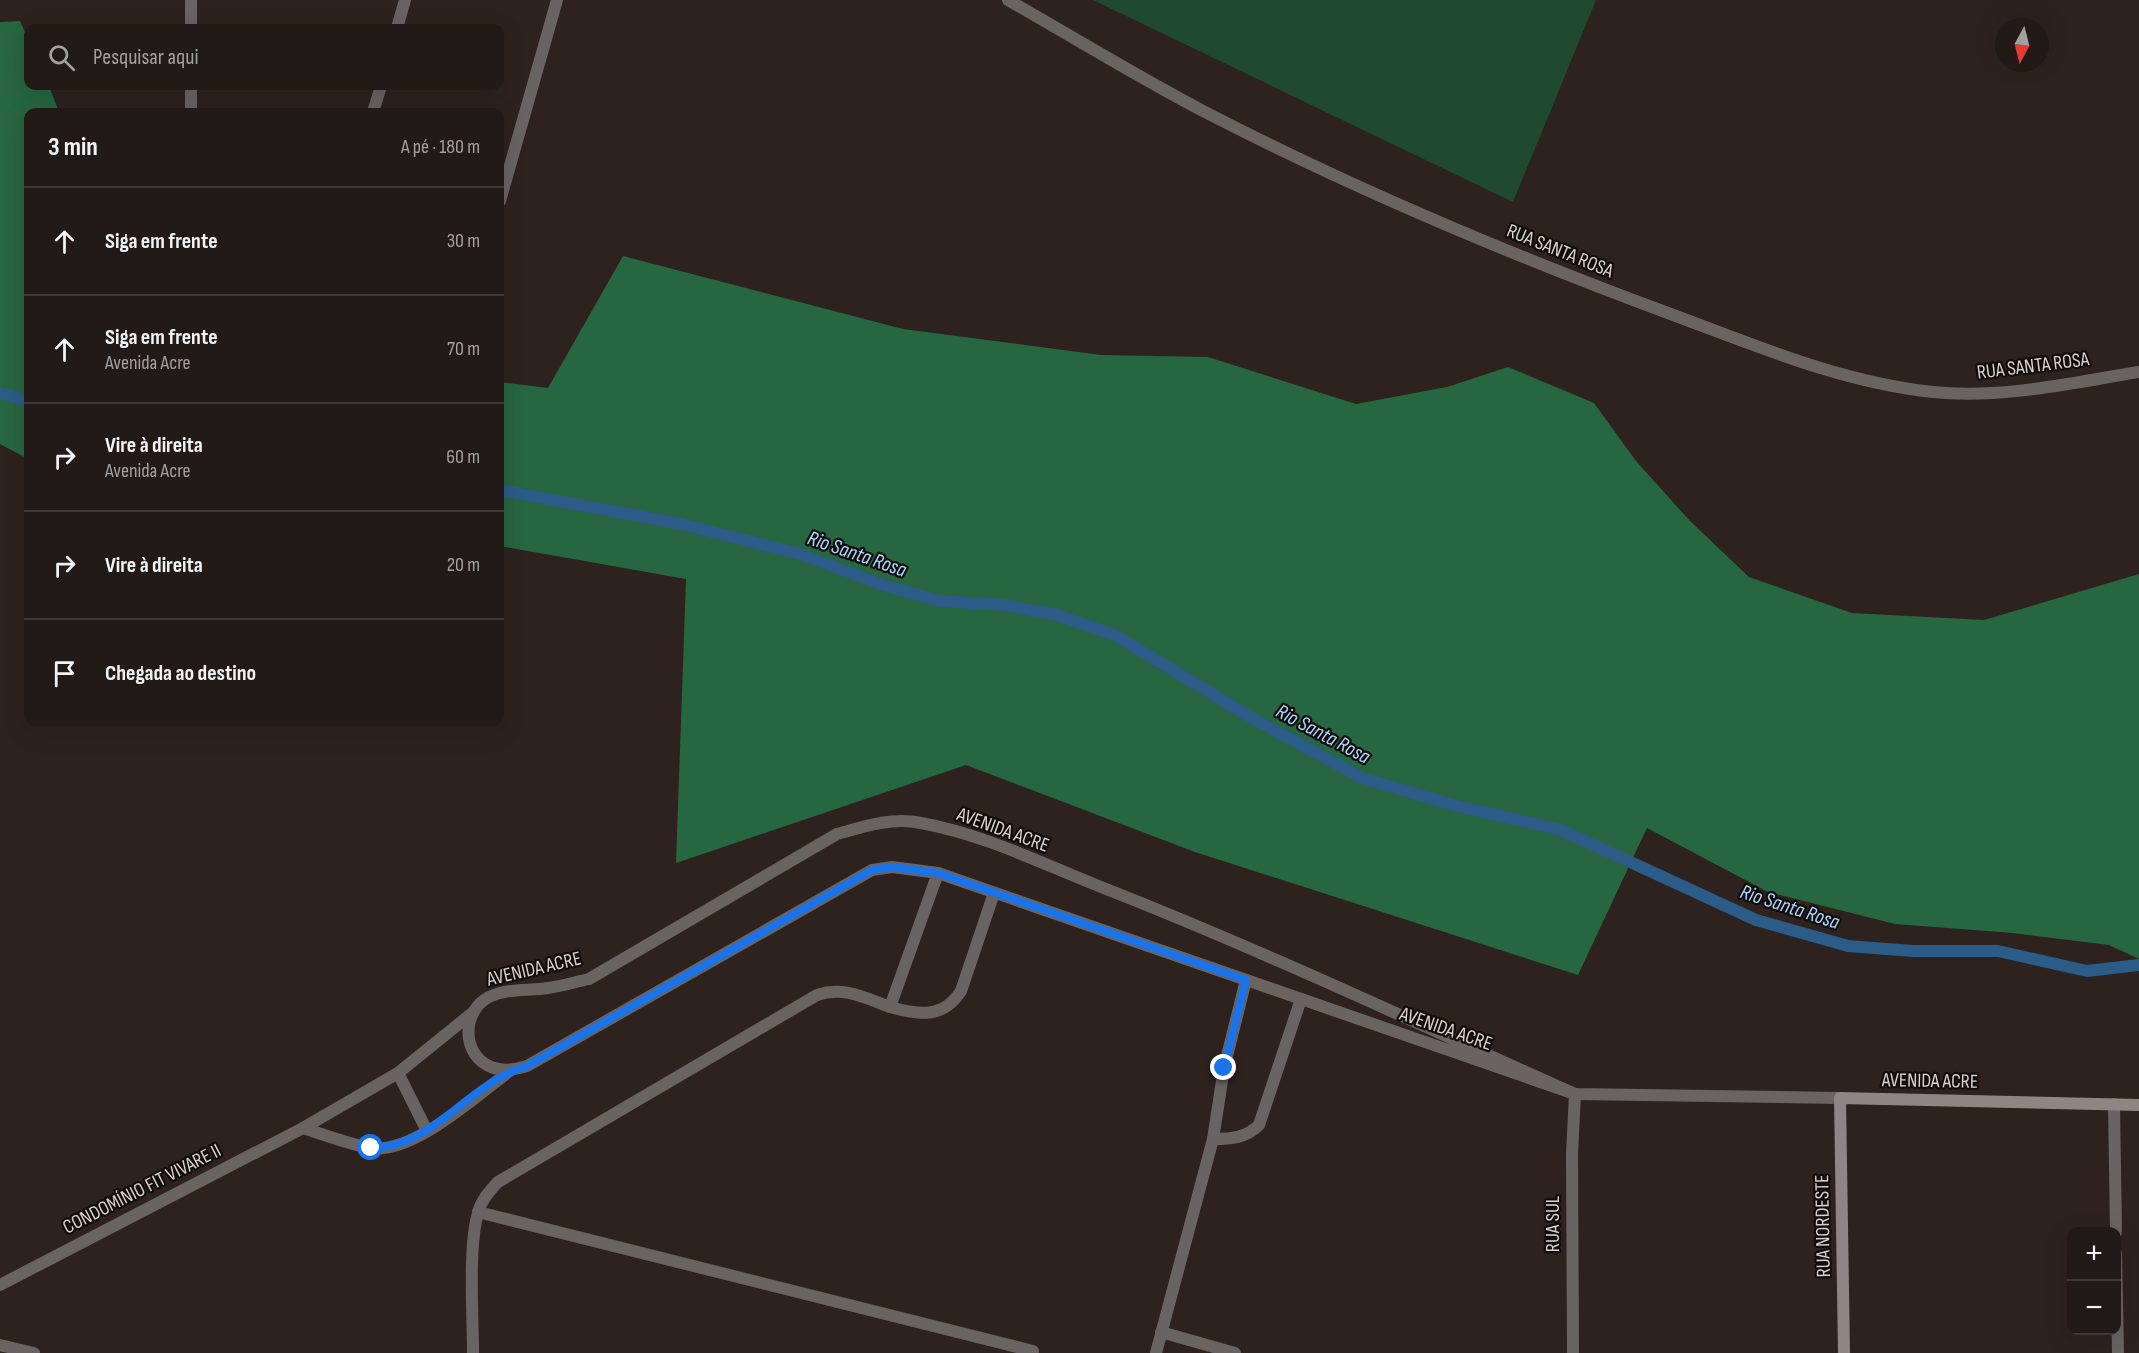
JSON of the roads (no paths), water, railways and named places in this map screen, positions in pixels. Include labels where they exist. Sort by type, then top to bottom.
[{"type":"main road","name":"AVENIDA ACRE","points":[[1840,1098],[2139,1105]]},
{"type":"main road","name":"RUA NORDESTE","points":[[1840,1098],[1844,1353]]},
{"type":"street","points":[[191,0],[191,24]]},
{"type":"street","points":[[398,24],[405,0]]},
{"type":"street","points":[[504,187],[557,0]]},
{"type":"street","name":"RUA SANTA ROSA","points":[[1008,0],[1204,112],[1403,206],[1550,270],[1792,359],[1868,381],[1933,392],[1992,394],[2139,372]]},
{"type":"street","points":[[191,90],[191,108]]},
{"type":"street","points":[[374,108],[380,90]]},
{"type":"street","name":"AVENIDA ACRE","points":[[1575,1094],[1192,923],[979,839],[921,822],[896,821],[872,824],[837,834],[589,979],[548,988],[503,992],[489,996],[473,1013],[468,1037],[471,1050],[487,1065],[510,1071],[527,1066],[872,870],[892,867],[938,873],[1575,1094],[1840,1098]]},
{"type":"street","points":[[890,1007],[938,873]]},
{"type":"street","points":[[473,1353],[474,1232],[478,1212],[486,1195],[498,1182],[817,995],[831,990],[843,990],[890,1007],[927,1014],[942,1011],[954,1003],[961,991],[994,893]]},
{"type":"street","points":[[1156,1353],[1213,1139],[1224,1068],[1246,980]]},
{"type":"street","points":[[1213,1139],[1240,1137],[1251,1133],[1259,1125],[1301,999]]},
{"type":"street","name":"CONDOMÍNIO FIT VIVARE II","points":[[0,1285],[303,1128],[398,1072],[473,1013]]},
{"type":"street","points":[[303,1128],[371,1148],[389,1148],[427,1131],[510,1071]]},
{"type":"street","points":[[398,1072],[427,1131]]},
{"type":"street","name":"RUA SUL","points":[[1573,1353],[1572,1154],[1575,1094]]},
{"type":"street","points":[[2114,1104],[2116,1227]]},
{"type":"street","points":[[478,1212],[1033,1351]]},
{"type":"street","points":[[2117,1281],[2118,1353]]},
{"type":"street","points":[[1161,1332],[1236,1353]]},
{"type":"street","points":[[0,1345],[34,1353]]},
{"type":"waterway","name":"Rio Santa Rosa","points":[[0,393],[24,400]]},
{"type":"waterway","name":"Rio Santa Rosa","points":[[504,491],[681,524],[800,554],[883,585],[940,601],[1004,605],[1057,615],[1115,635],[1252,718],[1362,778],[1457,806],[1561,830],[1756,920],[1848,946],[1913,951],[1998,951],[2087,971],[2139,965]]}]
